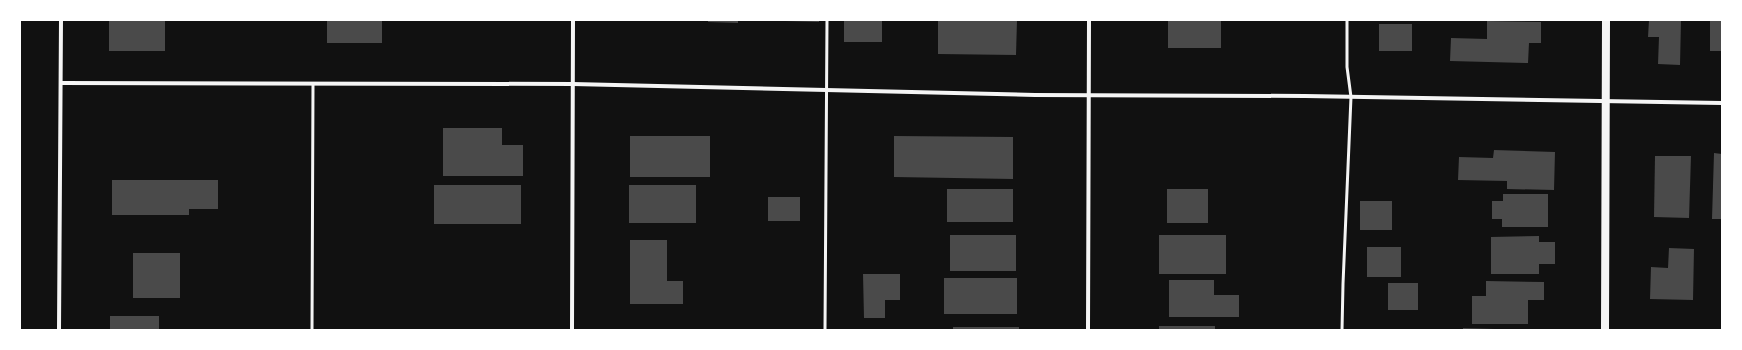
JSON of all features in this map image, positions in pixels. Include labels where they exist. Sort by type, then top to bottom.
[{"type":"main road","points":[[1604,330],[1606,20]]},
{"type":"street","points":[[59,330],[61,20]]},
{"type":"street","points":[[572,330],[573,20]]},
{"type":"street","points":[[1088,330],[1089,20]]},
{"type":"street","points":[[61,83],[573,84],[1088,95],[1351,97],[1722,103]]},
{"type":"lane","points":[[825,330],[827,20]]},
{"type":"lane","points":[[1342,330],[1342,284],[1351,97],[1347,68],[1347,20]]},
{"type":"lane","points":[[312,330],[314,84]]},
{"type":"building","points":[[109,20],[165,20],[165,51],[109,51]]},
{"type":"building","points":[[327,20],[382,20],[382,43],[327,43]]},
{"type":"building","points":[[708,20],[738,20],[738,23],[708,22]]},
{"type":"building","points":[[819,20],[819,22],[785,21]]},
{"type":"building","points":[[844,20],[882,20],[882,42],[844,42]]},
{"type":"building","points":[[938,20],[1017,20],[1016,55],[938,54]]},
{"type":"building","points":[[1168,20],[1221,20],[1221,48],[1168,48]]},
{"type":"building","points":[[1649,20],[1681,20],[1680,65],[1658,64],[1659,37],[1648,37]]},
{"type":"building","points":[[1710,20],[1722,20],[1722,51],[1710,51]]},
{"type":"building","points":[[1487,21],[1541,22],[1541,43],[1529,43],[1528,63],[1450,61],[1451,38],[1487,39]]},
{"type":"building","points":[[1379,24],[1412,24],[1412,51],[1379,51]]},
{"type":"building","points":[[443,128],[502,128],[502,145],[523,145],[523,176],[443,176]]},
{"type":"building","points":[[630,136],[710,136],[710,177],[630,177]]},
{"type":"building","points":[[894,136],[1013,137],[1013,179],[894,177]]},
{"type":"building","points":[[1494,150],[1555,152],[1554,190],[1507,189],[1507,181],[1458,180],[1459,157],[1493,158]]},
{"type":"building","points":[[1714,153],[1722,154],[1722,219],[1712,219]]},
{"type":"building","points":[[1655,156],[1691,156],[1689,218],[1654,217]]},
{"type":"building","points":[[112,180],[218,180],[218,209],[189,209],[189,215],[112,215]]},
{"type":"building","points":[[434,185],[521,185],[521,224],[434,224]]},
{"type":"building","points":[[629,185],[696,185],[696,223],[629,223]]},
{"type":"building","points":[[947,189],[1013,189],[1013,222],[947,222]]},
{"type":"building","points":[[1167,189],[1208,189],[1208,223],[1167,223]]},
{"type":"building","points":[[1503,194],[1548,194],[1548,227],[1502,227],[1502,219],[1492,219],[1492,201],[1503,201]]},
{"type":"building","points":[[768,197],[800,197],[800,221],[768,221]]},
{"type":"building","points":[[1360,201],[1392,201],[1392,230],[1360,230]]},
{"type":"building","points":[[950,235],[1016,235],[1016,271],[950,271]]},
{"type":"building","points":[[1159,235],[1226,235],[1226,274],[1159,274]]},
{"type":"building","points":[[1539,236],[1539,242],[1555,242],[1555,264],[1539,264],[1539,274],[1491,274],[1491,237]]},
{"type":"building","points":[[630,240],[667,240],[667,281],[683,281],[683,304],[630,304]]},
{"type":"building","points":[[1367,247],[1401,247],[1401,277],[1367,277]]},
{"type":"building","points":[[1669,248],[1694,249],[1693,300],[1650,299],[1651,267],[1668,268]]},
{"type":"building","points":[[133,253],[180,253],[180,298],[133,298]]},
{"type":"building","points":[[863,274],[900,274],[900,300],[885,300],[885,318],[864,318]]},
{"type":"building","points":[[944,278],[1017,278],[1017,314],[944,314]]},
{"type":"building","points":[[1169,280],[1214,280],[1214,295],[1239,295],[1239,317],[1169,317]]},
{"type":"building","points":[[1486,281],[1544,282],[1544,300],[1528,300],[1528,324],[1472,324],[1472,296],[1486,296]]},
{"type":"building","points":[[1388,283],[1418,283],[1418,310],[1388,310]]},
{"type":"building","points":[[110,316],[159,316],[159,330],[110,330]]},
{"type":"building","points":[[1159,326],[1215,326],[1215,330],[1159,330]]},
{"type":"building","points":[[953,327],[1019,327],[1019,330],[953,330]]},
{"type":"building","points":[[1463,328],[1495,329],[1495,330],[1463,330]]}]
